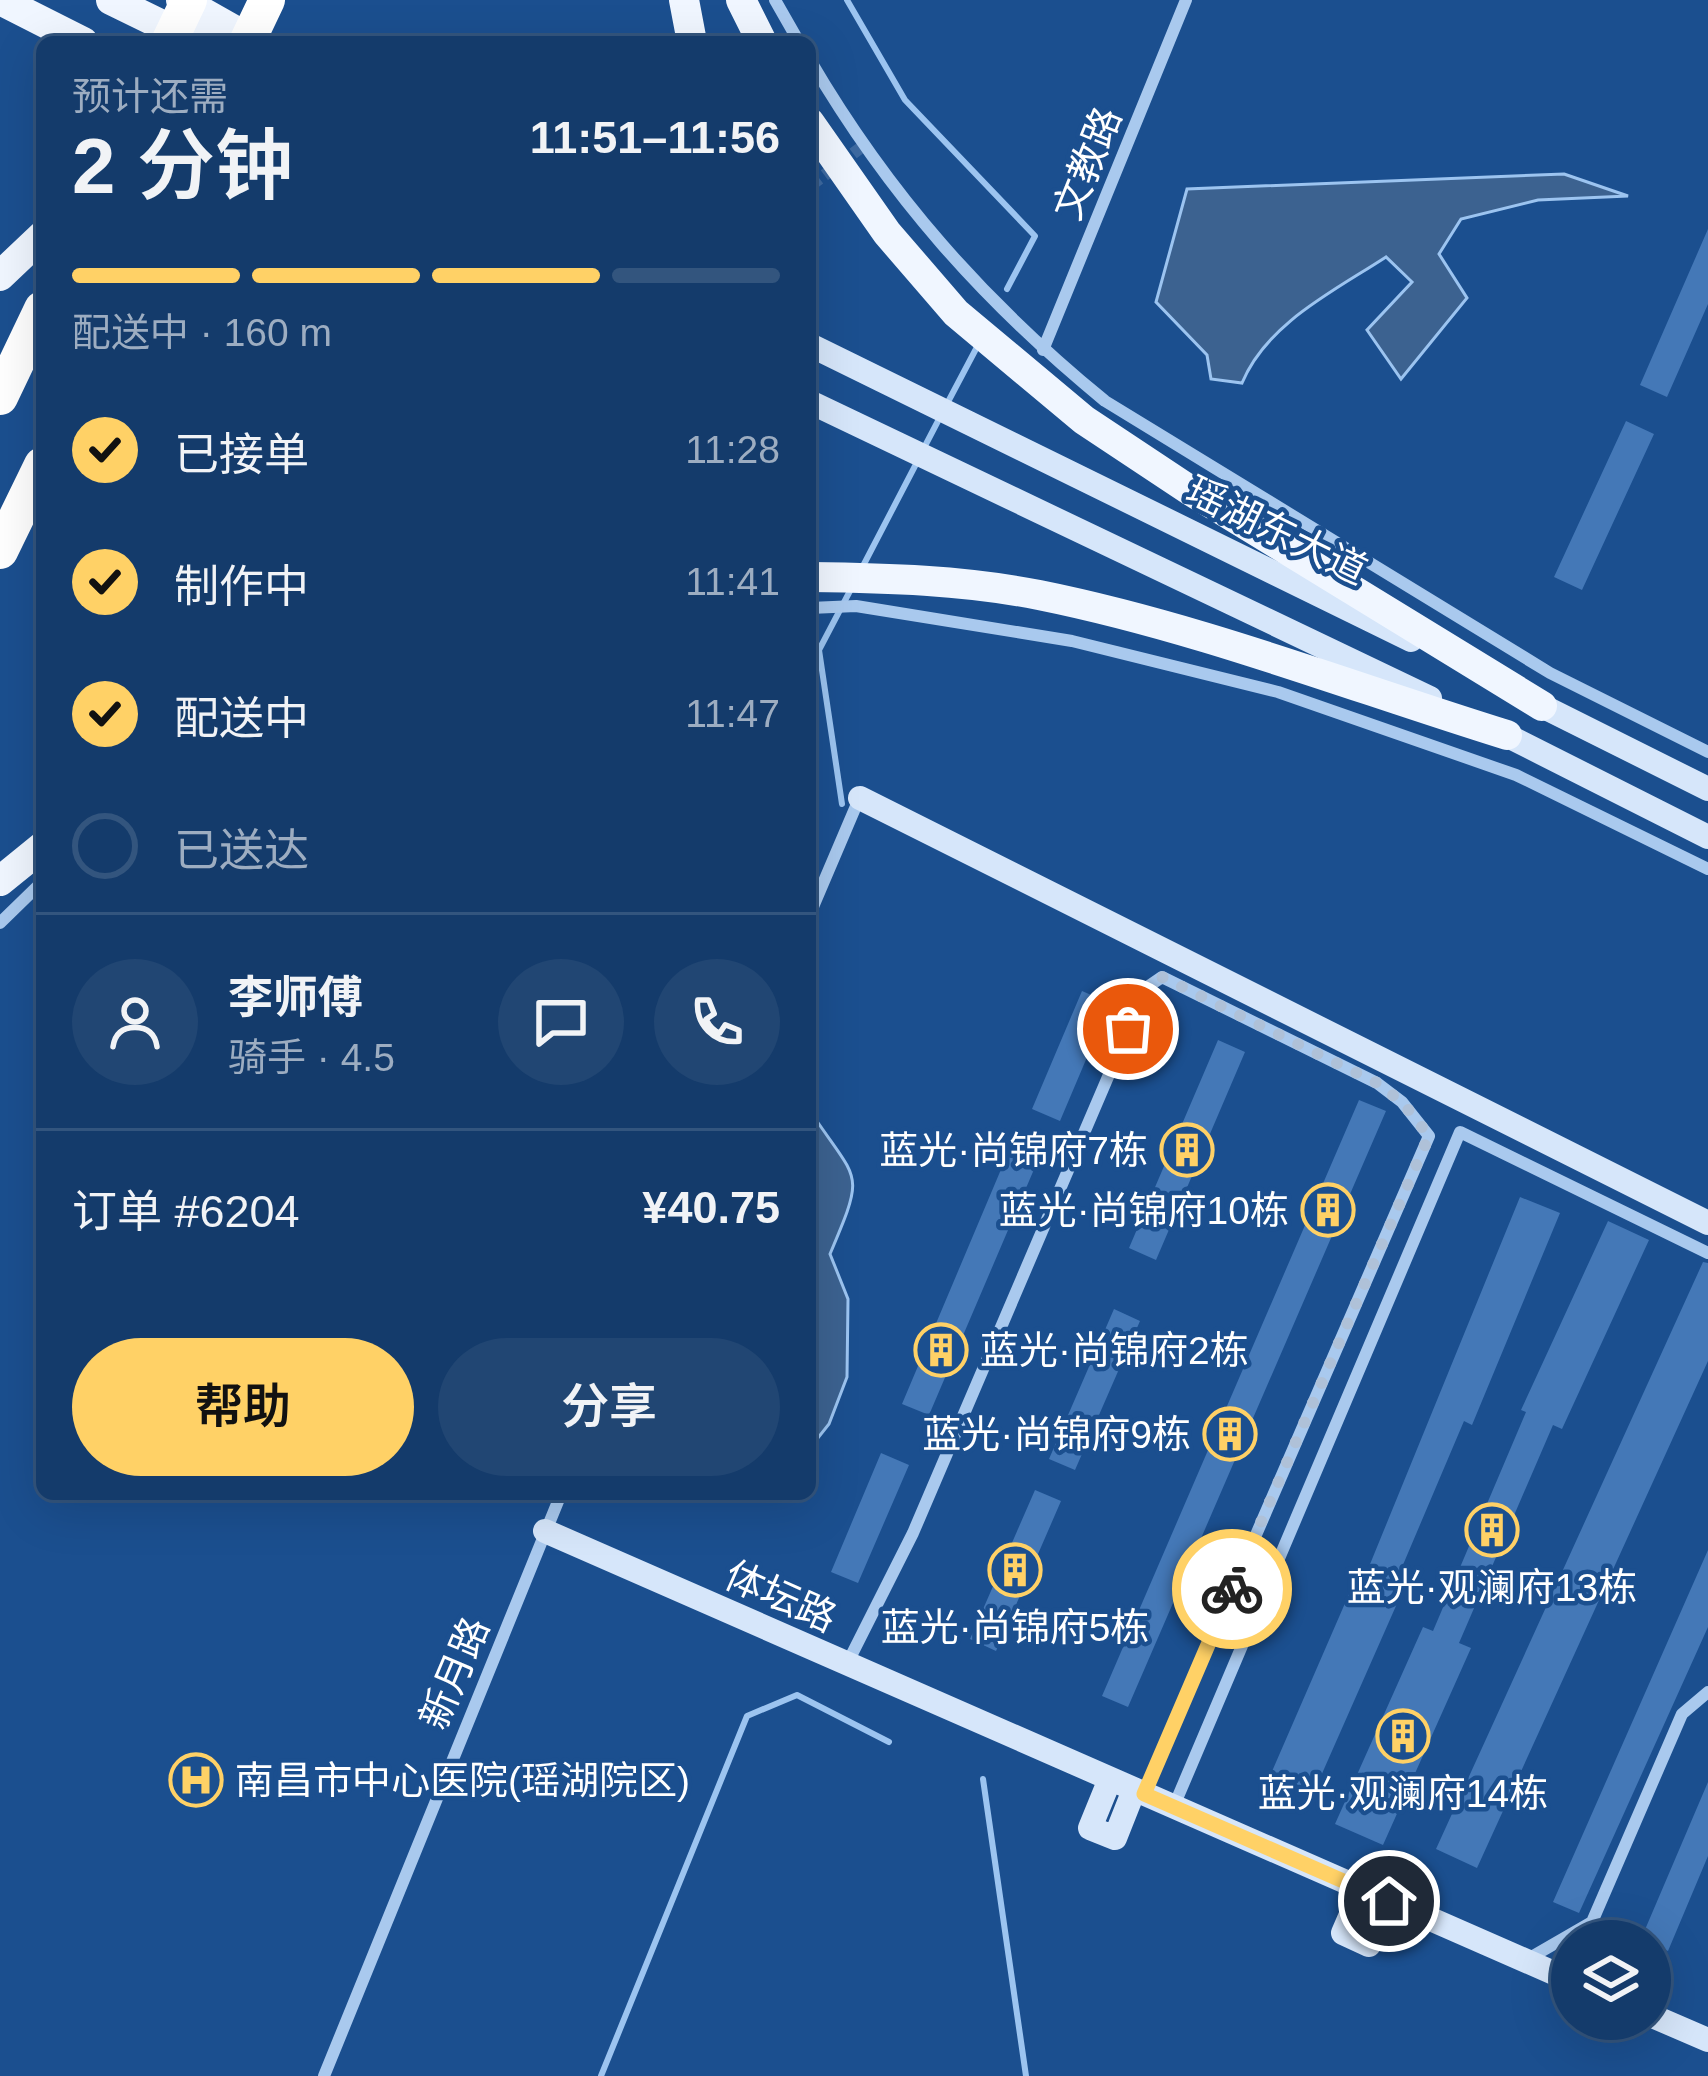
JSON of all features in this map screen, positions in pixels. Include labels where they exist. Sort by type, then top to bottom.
[{"type":"highway","points":[[171,36],[185,0]]},
{"type":"highway","points":[[253,36],[267,0]]},
{"type":"highway","points":[[0,397],[36,322]]},
{"type":"highway","points":[[0,551],[36,477]]},
{"type":"main road","points":[[0,0],[71,36]]},
{"type":"main road","points":[[111,0],[185,36]]},
{"type":"main road","points":[[185,0],[242,36]]},
{"type":"main road","points":[[683,0],[691,36]]},
{"type":"main road","points":[[741,0],[759,36]]},
{"type":"main road","points":[[0,28],[53,27]]},
{"type":"main road","points":[[816,132],[887,233],[956,313],[1068,407],[1191,491],[1542,706]]},
{"type":"main road","points":[[0,276],[36,242]]},
{"type":"main road","points":[[816,577],[925,579],[1038,595],[1156,625],[1507,735]]},
{"type":"main road","points":[[0,881],[36,852]]},
{"type":"street","points":[[775,0],[796,36]]},
{"type":"street","name":"文教路","points":[[1042,350],[1186,0]]},
{"type":"street","points":[[816,70],[850,128],[940,247],[1042,350],[1105,400],[1550,673],[1708,752]]},
{"type":"street","name":"瑶湖东大道","points":[[816,348],[1708,789]]},
{"type":"street","points":[[816,405],[1507,735],[1708,837]]},
{"type":"street","points":[[816,608],[856,606],[1072,641],[1278,692],[1516,775],[1708,869]]},
{"type":"street","points":[[816,900],[860,798],[1708,1223]]},
{"type":"street","points":[[0,923],[36,888]]},
{"type":"street","points":[[847,1664],[913,1533],[1146,988],[1162,977],[1377,1083],[1402,1102],[1429,1136],[1115,1838],[1090,1828],[1110,1779]]},
{"type":"street","points":[[1174,1807],[1460,1132],[1708,1253]]},
{"type":"street","name":"新月路","points":[[324,2076],[558,1500]]},
{"type":"street","name":"体坛路","points":[[545,1532],[1551,1972]]},
{"type":"street","points":[[1525,1960],[1592,1922],[1682,1714],[1708,1692]]},
{"type":"street","points":[[1362,1889],[1342,1933],[1369,1945],[1389,1901]]},
{"type":"street","points":[[1671,2024],[1708,2040]]},
{"type":"water","points":[[1564,174],[1628,196],[1538,200],[1461,219],[1439,254],[1467,298],[1401,379],[1367,330],[1412,282],[1386,257],[1285,326],[1253,362],[1242,383],[1211,379],[1207,355],[1156,302],[1187,189]]},
{"type":"water","points":[[816,1120],[852,1178],[849,1206],[830,1254],[848,1299],[847,1377],[829,1424],[816,1440]]},
{"type":"building","points":[[1708,229],[1708,304],[1667,397],[1640,385]]},
{"type":"building","points":[[1626,421],[1654,434],[1582,590],[1554,577]]},
{"type":"building","points":[[1082,991],[1110,1003],[1060,1121],[1032,1109]]},
{"type":"building","name":"蓝光·尚锦府7栋","points":[[1218,1040],[1245,1052],[1156,1260],[1129,1248]]},
{"type":"building","points":[[1359,1100],[1386,1111],[1128,1707],[1102,1696]]},
{"type":"building","points":[[1013,1141],[1041,1153],[929,1415],[902,1404]]},
{"type":"building","points":[[1520,1197],[1560,1213],[1472,1425],[1464,1421],[1394,1586],[1403,1590],[1313,1794],[1270,1776],[1359,1571],[1366,1574]]},
{"type":"building","points":[[1608,1221],[1649,1240],[1562,1429],[1553,1425],[1459,1643],[1471,1648],[1383,1845],[1335,1824],[1423,1627],[1433,1631],[1526,1412],[1521,1410]]},
{"type":"building","points":[[1703,1262],[1708,1263],[1708,1361],[1477,1868],[1436,1849]]},
{"type":"building","points":[[1114,1309],[1140,1321],[1075,1470],[1049,1459]]},
{"type":"building","points":[[881,1453],[909,1465],[858,1583],[831,1572]]},
{"type":"building","name":"蓝光·尚锦府5栋","points":[[1035,1490],[1061,1501],[996,1651],[970,1639]]},
{"type":"building","points":[[1708,1550],[1708,1627],[1579,1913],[1553,1902]]},
{"type":"building","points":[[1708,1782],[1708,1856],[1671,1944],[1671,1920],[1649,1920]]},
{"type":"waterway","points":[[847,0],[905,100],[1035,236],[1007,289]]},
{"type":"waterway","points":[[949,400],[977,347]]},
{"type":"waterway","points":[[926,444],[938,421]]},
{"type":"waterway","points":[[863,566],[915,466]]},
{"type":"waterway","points":[[842,804],[819,650],[851,589]]},
{"type":"waterway","points":[[601,2076],[747,1716],[797,1695],[889,1742]]},
{"type":"waterway","points":[[983,1779],[1026,2076]]},
{"type":"tunnel","points":[[816,181],[863,146]]},
{"type":"way so far","points":[[1128,1029],[1146,988],[1162,977],[1377,1083],[1402,1102],[1429,1136],[1232,1589]]},
{"type":"place","name":"蓝光·尚锦府7栋","points":[[1187,1150]]},
{"type":"place","name":"蓝光·尚锦府10栋","points":[[1328,1210]]},
{"type":"place","name":"蓝光·尚锦府2栋","points":[[941,1350]]},
{"type":"place","name":"蓝光·尚锦府9栋","points":[[1230,1434]]},
{"type":"place","name":"蓝光·观澜府13栋","points":[[1492,1530]]},
{"type":"place","name":"蓝光·尚锦府5栋","points":[[1015,1570]]},
{"type":"place","name":"蓝光·观澜府14栋","points":[[1403,1736]]},
{"type":"place","name":"南昌市中心医院(瑶湖院区)","points":[[196,1780]]},
{"type":"route","points":[[1232,1589],[1144,1794],[1389,1901]]}]
